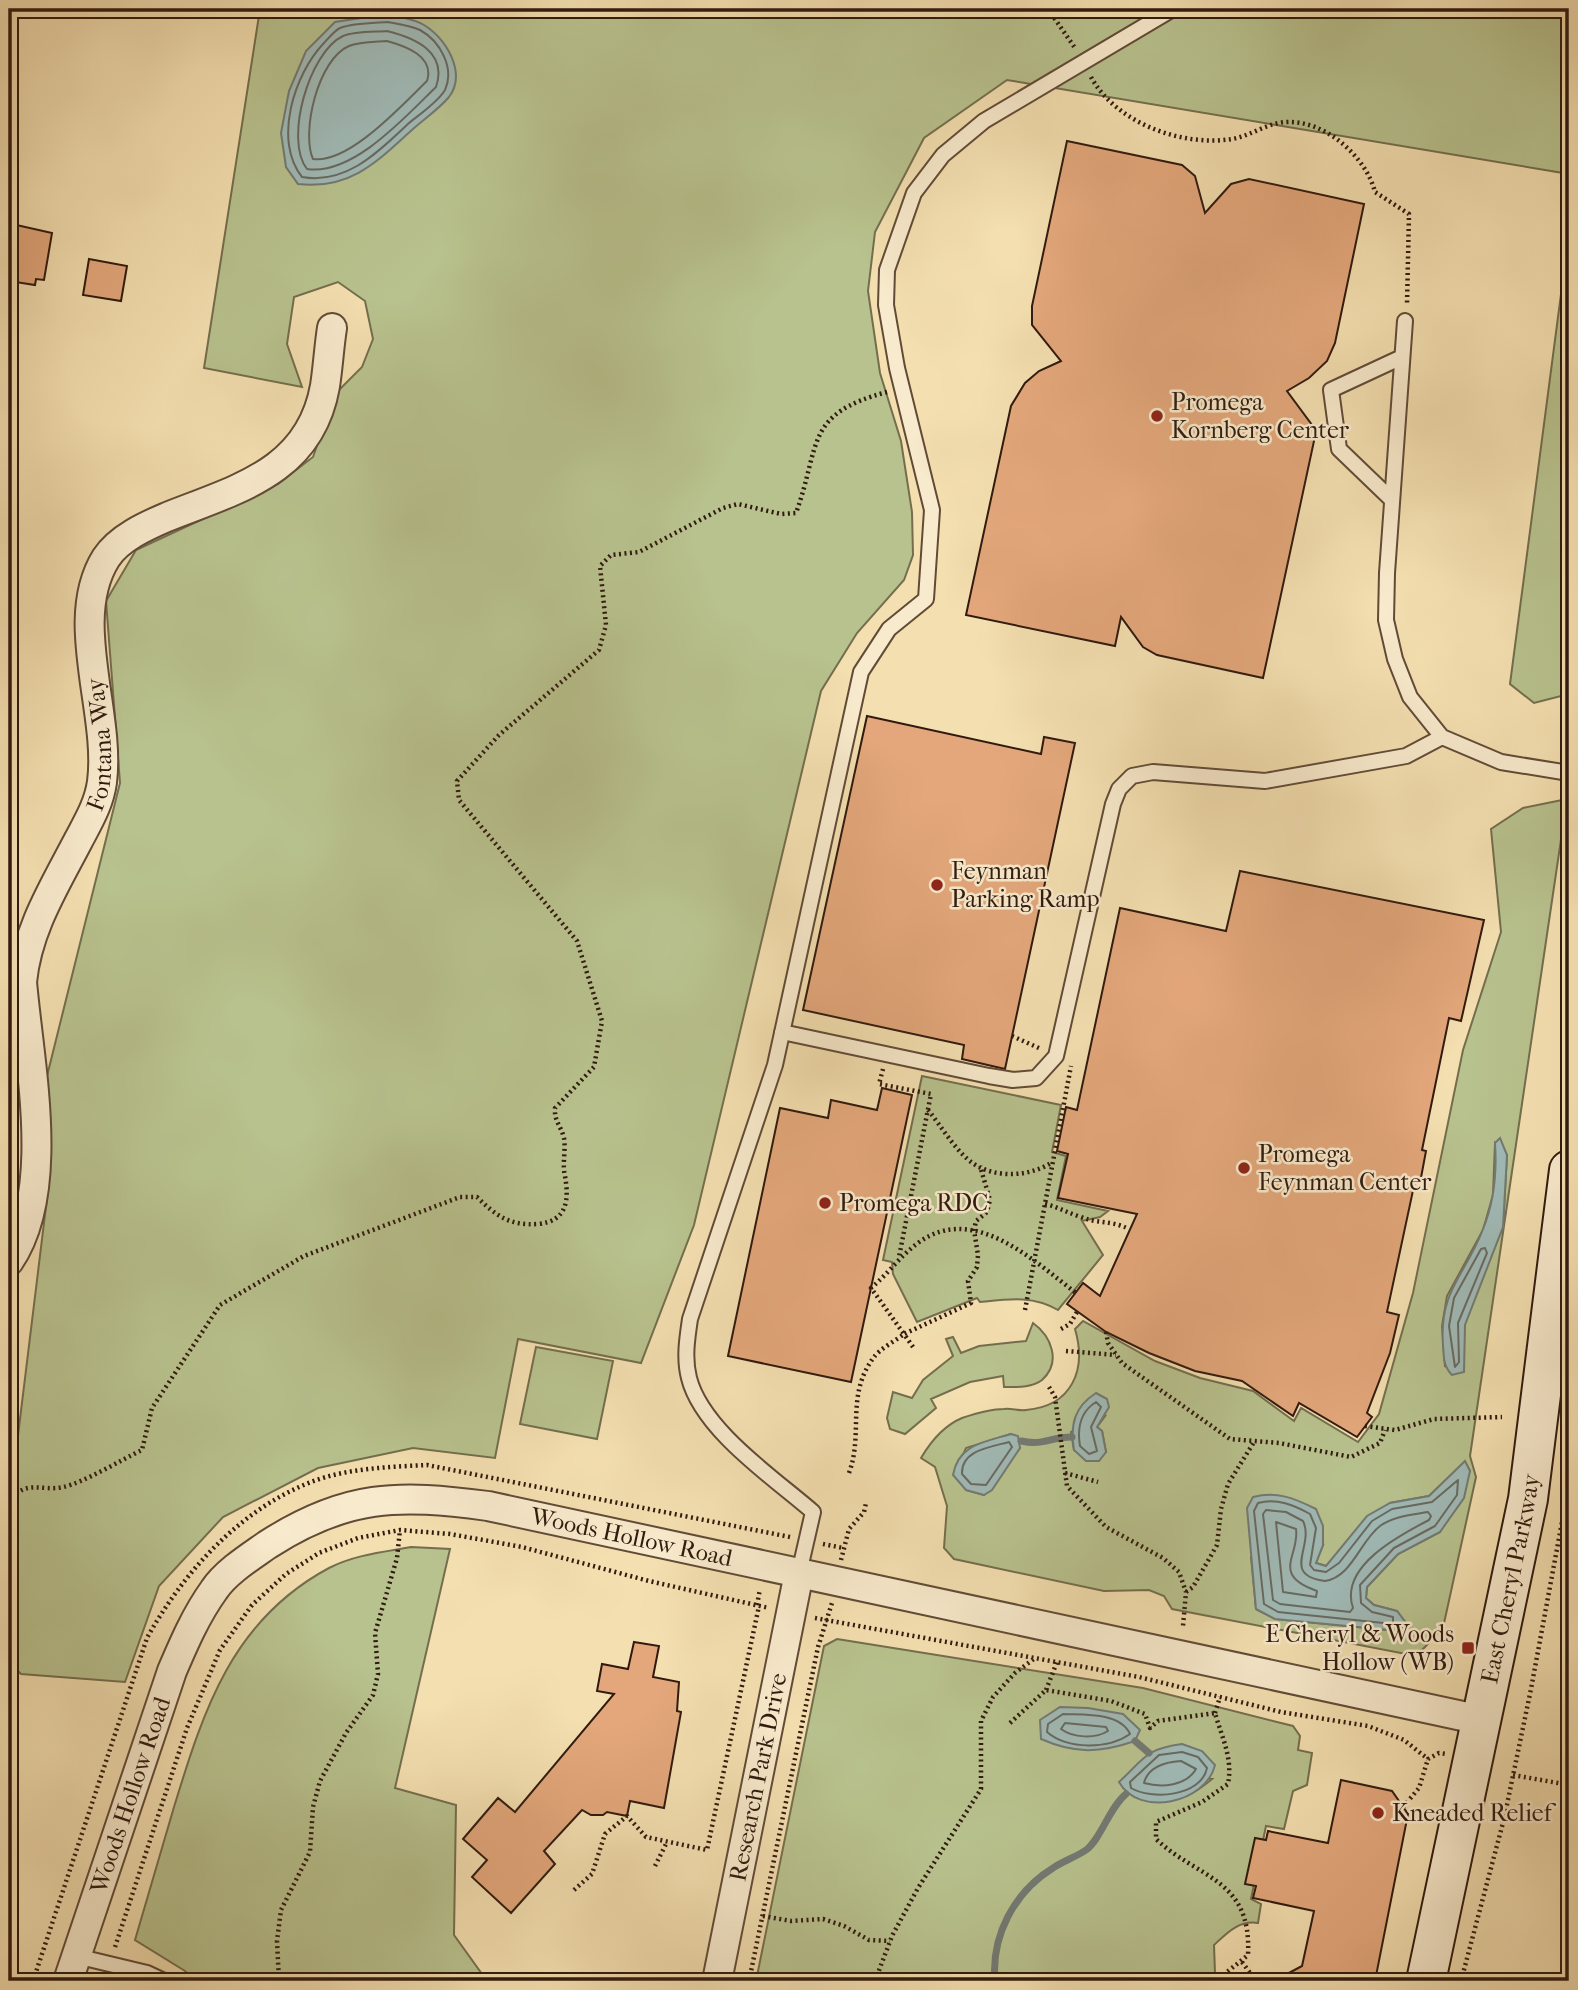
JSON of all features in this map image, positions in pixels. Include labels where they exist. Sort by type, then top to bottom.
[{"type":"street","name":"Fontana Way","points":[[9,1261],[30,1214],[37,1156],[22,982],[24,960],[30,934],[94,810],[102,780],[102,730],[90,627],[91,596],[96,579],[107,556],[127,538],[153,523],[248,485],[281,466],[313,424],[321,400],[332,328]]},
{"type":"street","name":"East Cheryl Parkway","points":[[1426,1981],[1528,1499],[1569,1170]]},
{"type":"street","name":"Woods Hollow Road","points":[[72,1969],[172,1671],[190,1629],[215,1587],[252,1555],[296,1527],[337,1508],[383,1499],[435,1499],[488,1506],[1481,1720]]},
{"type":"street","name":"Research Park Drive","points":[[717,1981],[799,1573]]},
{"type":"lane","points":[[799,1573],[813,1512],[723,1433],[702,1406],[689,1379],[686,1347],[690,1319],[775,1065],[861,672],[889,629],[926,599],[932,510],[901,388],[886,305],[887,270],[914,193],[943,155],[984,121],[1173,9]]},
{"type":"lane","points":[[1405,321],[1386,620],[1395,659],[1410,698],[1442,737],[1501,762],[1569,773]]},
{"type":"lane","points":[[1392,500],[1339,449],[1331,390],[1402,356]]},
{"type":"lane","points":[[782,1032],[1013,1080],[1036,1078],[1056,1056],[1113,804],[1119,789],[1132,776],[1153,772],[1265,781],[1406,756],[1442,737]]},
{"type":"lane","points":[[72,1969],[148,1973],[164,1981]]},
{"type":"path","points":[[1048,9],[1055,16],[1096,87],[1119,109],[1158,131],[1192,139],[1233,139],[1289,122],[1316,128],[1352,150],[1371,175],[1375,192],[1409,214],[1405,321]]},
{"type":"path","points":[[9,1502],[15,1493],[37,1485],[62,1487],[142,1450],[152,1408],[220,1305],[304,1256],[460,1197],[477,1197],[499,1218],[522,1225],[547,1223],[563,1212],[570,1190],[565,1177],[564,1136],[554,1121],[555,1108],[594,1067],[602,1021],[577,941],[458,800],[457,780],[499,735],[599,650],[606,625],[600,566],[611,555],[639,552],[723,508],[738,504],[781,514],[796,513],[807,483],[815,440],[826,422],[854,401],[901,388]]},
{"type":"path","points":[[1012,1036],[1071,1063],[1025,1310]]},
{"type":"path","points":[[886,1055],[879,1084],[931,1094],[899,1258]]},
{"type":"path","points":[[928,1110],[974,1164],[994,1172],[1036,1172],[1052,1163]]},
{"type":"path","points":[[980,1166],[989,1188]]},
{"type":"path","points":[[849,1473],[856,1453],[855,1401],[859,1382],[876,1354],[904,1334],[971,1303],[968,1281],[977,1266],[978,1255],[974,1230],[976,1221],[987,1212],[989,1188],[994,1172]]},
{"type":"path","points":[[1045,1204],[1066,1209],[1081,1217],[1112,1220],[1129,1229]]},
{"type":"path","points":[[914,1347],[871,1288],[886,1276],[899,1258],[930,1237],[947,1231],[974,1230],[1019,1249],[1076,1293]]},
{"type":"path","points":[[1061,1329],[1070,1324],[1077,1312]]},
{"type":"path","points":[[1106,1332],[1108,1343],[1116,1355],[1201,1422],[1230,1439],[1279,1443],[1351,1457],[1380,1443],[1385,1430]]},
{"type":"path","points":[[1066,1351],[1116,1355]]},
{"type":"path","points":[[1049,1387],[1055,1397],[1067,1486],[1090,1513],[1107,1527],[1163,1558],[1179,1573],[1186,1592],[1183,1626]]},
{"type":"path","points":[[1365,1426],[1385,1430],[1434,1419],[1502,1417]]},
{"type":"path","points":[[1461,1981],[1513,1775],[1560,1534],[1569,1436]]},
{"type":"path","points":[[1186,1592],[1193,1587],[1217,1545],[1227,1485],[1254,1442]]},
{"type":"path","points":[[33,1981],[147,1638],[169,1598],[209,1553],[263,1507],[311,1482],[366,1469],[427,1465],[844,1548],[849,1529],[864,1512],[866,1503]]},
{"type":"path","points":[[1065,1473],[1098,1482]]},
{"type":"path","points":[[279,1981],[277,1941],[281,1910],[310,1852],[313,1807],[320,1781],[346,1732],[373,1695],[378,1674],[375,1633],[397,1558],[400,1530]]},
{"type":"path","points":[[115,1946],[187,1728],[220,1650],[252,1605],[297,1567],[319,1553],[358,1538],[400,1530],[450,1534],[522,1547],[661,1584],[759,1606],[707,1850],[646,1838],[627,1816],[606,1834],[592,1874],[574,1889]]},
{"type":"path","points":[[750,1981],[818,1647],[828,1621],[833,1595]]},
{"type":"path","points":[[828,1621],[1057,1662],[1281,1712],[1368,1726],[1404,1741],[1428,1759],[1419,1788],[1404,1807]]},
{"type":"path","points":[[875,1981],[891,1941],[918,1888],[981,1789],[981,1721],[993,1697],[1015,1672],[1035,1658]]},
{"type":"path","points":[[1010,1723],[1046,1690],[1057,1662]]},
{"type":"path","points":[[1046,1690],[1111,1702],[1144,1714],[1150,1728],[1158,1721],[1215,1713]]},
{"type":"path","points":[[1216,1981],[1248,1955],[1250,1935],[1242,1913],[1230,1893],[1210,1874],[1172,1855],[1156,1839],[1156,1822],[1202,1802],[1228,1784],[1231,1769],[1228,1750],[1215,1713],[1220,1697]]},
{"type":"path","points":[[1513,1775],[1569,1785]]},
{"type":"path","points":[[655,1866],[667,1842]]},
{"type":"path","points":[[763,1916],[791,1921],[823,1919],[869,1940],[891,1941]]},
{"type":"path","points":[[1242,1962],[1256,1981]]},
{"type":"green space","points":[[260,9],[1569,9],[1569,174],[1007,80],[924,138],[875,232],[868,291],[880,373],[901,441],[912,512],[913,555],[904,580],[857,633],[821,691],[694,1225],[641,1363],[518,1339],[495,1458],[413,1448],[318,1468],[223,1517],[159,1586],[125,1682],[21,1674],[9,1662],[9,1509],[49,1182],[46,1080],[120,783],[106,601],[136,550],[278,484],[313,457],[335,394],[362,367],[373,339],[365,301],[338,282],[294,297],[287,344],[302,387],[204,368]]},
{"type":"green space","points":[[1569,233],[1569,694],[1534,703],[1510,684]]},
{"type":"green space","points":[[1567,799],[1470,1456],[1476,1477],[1443,1628],[1422,1650],[1406,1654],[1172,1609],[1164,1596],[1149,1590],[1104,1591],[954,1559],[944,1548],[947,1506],[935,1467],[921,1458],[938,1435],[962,1418],[994,1410],[1042,1407],[1065,1393],[1077,1372],[1079,1358],[1075,1329],[1083,1321],[1155,1361],[1200,1378],[1253,1391],[1294,1421],[1301,1408],[1358,1442],[1379,1414],[1413,1293],[1463,1050],[1501,932],[1491,829],[1523,808]],"holes":[[[1495,1143],[1507,1155],[1503,1227],[1445,1367],[1442,1326],[1447,1296],[1483,1230],[1493,1195]],[[1106,1415],[1097,1427],[1102,1431],[1106,1452],[1074,1450],[1071,1432]],[[1011,1434],[1020,1448],[984,1495],[967,1490],[954,1475],[966,1448]],[[1465,1462],[1470,1471],[1440,1532],[1398,1554],[1367,1587],[1366,1598],[1374,1605],[1397,1611],[1406,1624],[1398,1631],[1275,1619],[1256,1609],[1251,1557],[1323,1545],[1316,1563],[1326,1566],[1390,1503],[1429,1496]]]},
{"type":"green space","points":[[922,1076],[1061,1105],[1052,1152],[1066,1156],[1057,1200],[1108,1211],[1100,1217],[1082,1221],[1103,1255],[1058,1310],[1030,1300],[980,1302],[977,1298],[917,1322],[893,1274],[892,1262],[883,1260]]},
{"type":"green space","points":[[1033,1323],[1045,1335],[1052,1350],[1052,1365],[1042,1380],[1019,1387],[1004,1387],[1003,1376],[970,1382],[931,1399],[936,1408],[905,1434],[890,1429],[887,1418],[893,1392],[912,1398],[923,1380],[953,1356],[946,1339],[953,1337],[961,1353],[979,1346],[1026,1341]]},
{"type":"green space","points":[[536,1347],[613,1361],[597,1439],[520,1424]]},
{"type":"green space","points":[[411,1547],[450,1549],[395,1788],[456,1805],[454,1935],[487,1981],[196,1981],[185,1971],[135,1940],[185,1771],[226,1670],[245,1641],[268,1614],[296,1589],[329,1568],[348,1560]]},
{"type":"green space","points":[[837,1639],[1143,1688],[1293,1726],[1300,1736],[1298,1750],[1312,1753],[1307,1785],[1293,1791],[1284,1829],[1266,1826],[1251,1899],[1261,1904],[1258,1923],[1239,1925],[1214,1945],[1215,1973],[1207,1981],[756,1981],[824,1646]],"holes":[[[1127,1775],[1212,1779],[1187,1796],[1177,1798],[1157,1796],[1120,1782]]]},
{"type":"water","points":[[388,14],[424,25],[440,38],[455,67],[454,88],[441,106],[362,171],[333,183],[298,184],[286,167],[281,133],[289,91],[306,51],[335,22]]},
{"type":"water","points":[[1500,1138],[1507,1155],[1503,1227],[1465,1325],[1464,1372],[1452,1375],[1444,1357],[1445,1310],[1455,1283],[1487,1219],[1494,1187],[1495,1143]]},
{"type":"water","points":[[1096,1393],[1107,1399],[1109,1407],[1097,1427],[1102,1431],[1106,1452],[1099,1461],[1086,1461],[1074,1450],[1073,1425],[1083,1404]]},
{"type":"water","points":[[1011,1434],[1018,1436],[1020,1448],[992,1490],[984,1495],[966,1490],[953,1475],[961,1457],[974,1446]]},
{"type":"water","points":[[1465,1461],[1470,1471],[1464,1498],[1440,1532],[1398,1554],[1367,1587],[1366,1598],[1374,1605],[1397,1611],[1407,1624],[1398,1631],[1275,1619],[1256,1609],[1247,1508],[1253,1497],[1285,1497],[1316,1509],[1323,1526],[1323,1545],[1316,1563],[1326,1566],[1367,1516],[1390,1503],[1429,1496]]},
{"type":"water","points":[[1060,1707],[1123,1714],[1140,1730],[1135,1741],[1099,1750],[1053,1744],[1041,1739],[1040,1720]]},
{"type":"water","points":[[1182,1744],[1202,1751],[1215,1765],[1209,1778],[1199,1789],[1186,1797],[1156,1802],[1141,1800],[1128,1793],[1119,1782],[1153,1752]]},
{"type":"building","name":"Promega Kornberg Center","points":[[1067,141],[1182,165],[1195,176],[1205,213],[1231,184],[1249,179],[1364,204],[1335,343],[1327,361],[1309,378],[1287,391],[1312,425],[1314,441],[1263,678],[1157,655],[1143,647],[1121,617],[1115,646],[966,615],[1011,406],[1025,383],[1039,371],[1061,361],[1032,325],[1032,306]]},
{"type":"building","points":[[9,225],[52,233],[44,280],[36,279],[35,285],[9,281]]},
{"type":"building","points":[[89,259],[127,266],[121,301],[83,295]]},
{"type":"building","name":"Feynman Parking Ramp","points":[[867,716],[1041,754],[1044,737],[1075,743],[1005,1069],[962,1059],[964,1045],[803,1010]]},
{"type":"building","name":"Promega Feynman Center","points":[[1240,871],[1484,920],[1461,1021],[1449,1018],[1422,1150],[1426,1151],[1420,1183],[1415,1181],[1387,1312],[1399,1315],[1390,1353],[1367,1413],[1372,1417],[1357,1437],[1299,1403],[1293,1416],[1242,1381],[1195,1371],[1149,1353],[1106,1332],[1067,1304],[1083,1283],[1100,1296],[1137,1214],[1058,1198],[1068,1154],[1057,1151],[1066,1107],[1077,1110],[1120,908],[1226,931]]},
{"type":"building","name":"Promega RDC","points":[[882,1088],[912,1095],[851,1382],[728,1356],[780,1108],[828,1118],[831,1100],[877,1110]]},
{"type":"building","points":[[634,1642],[659,1646],[653,1677],[679,1682],[677,1711],[681,1712],[664,1808],[630,1801],[627,1816],[607,1812],[603,1815],[591,1815],[582,1810],[544,1851],[555,1864],[511,1913],[472,1877],[487,1860],[463,1839],[498,1798],[515,1812],[614,1694],[597,1691],[602,1664],[628,1669]]},
{"type":"building","points":[[1341,1780],[1392,1791],[1408,1814],[1375,1981],[1274,1981],[1302,1966],[1314,1911],[1253,1898],[1256,1886],[1245,1884],[1255,1838],[1266,1840],[1268,1831],[1328,1843]]},
{"type":"waterway","points":[[1021,1441],[1072,1437]]},
{"type":"waterway","points":[[1135,1741],[1149,1753]]},
{"type":"waterway","points":[[995,1981],[1001,1932],[1016,1902],[1039,1878],[1091,1845],[1126,1794]]},
{"type":"place","name":"Promega Kornberg Center","points":[[1157,416]]},
{"type":"place","name":"Feynman Parking Ramp","points":[[937,885]]},
{"type":"place","name":"Promega Feynman Center","points":[[1244,1168]]},
{"type":"place","name":"Promega RDC","points":[[825,1203]]},
{"type":"place","name":"E Cheryl & Woods Hollow (WB)","points":[[1468,1648]]},
{"type":"place","name":"Kneaded Relief","points":[[1378,1813]]}]
